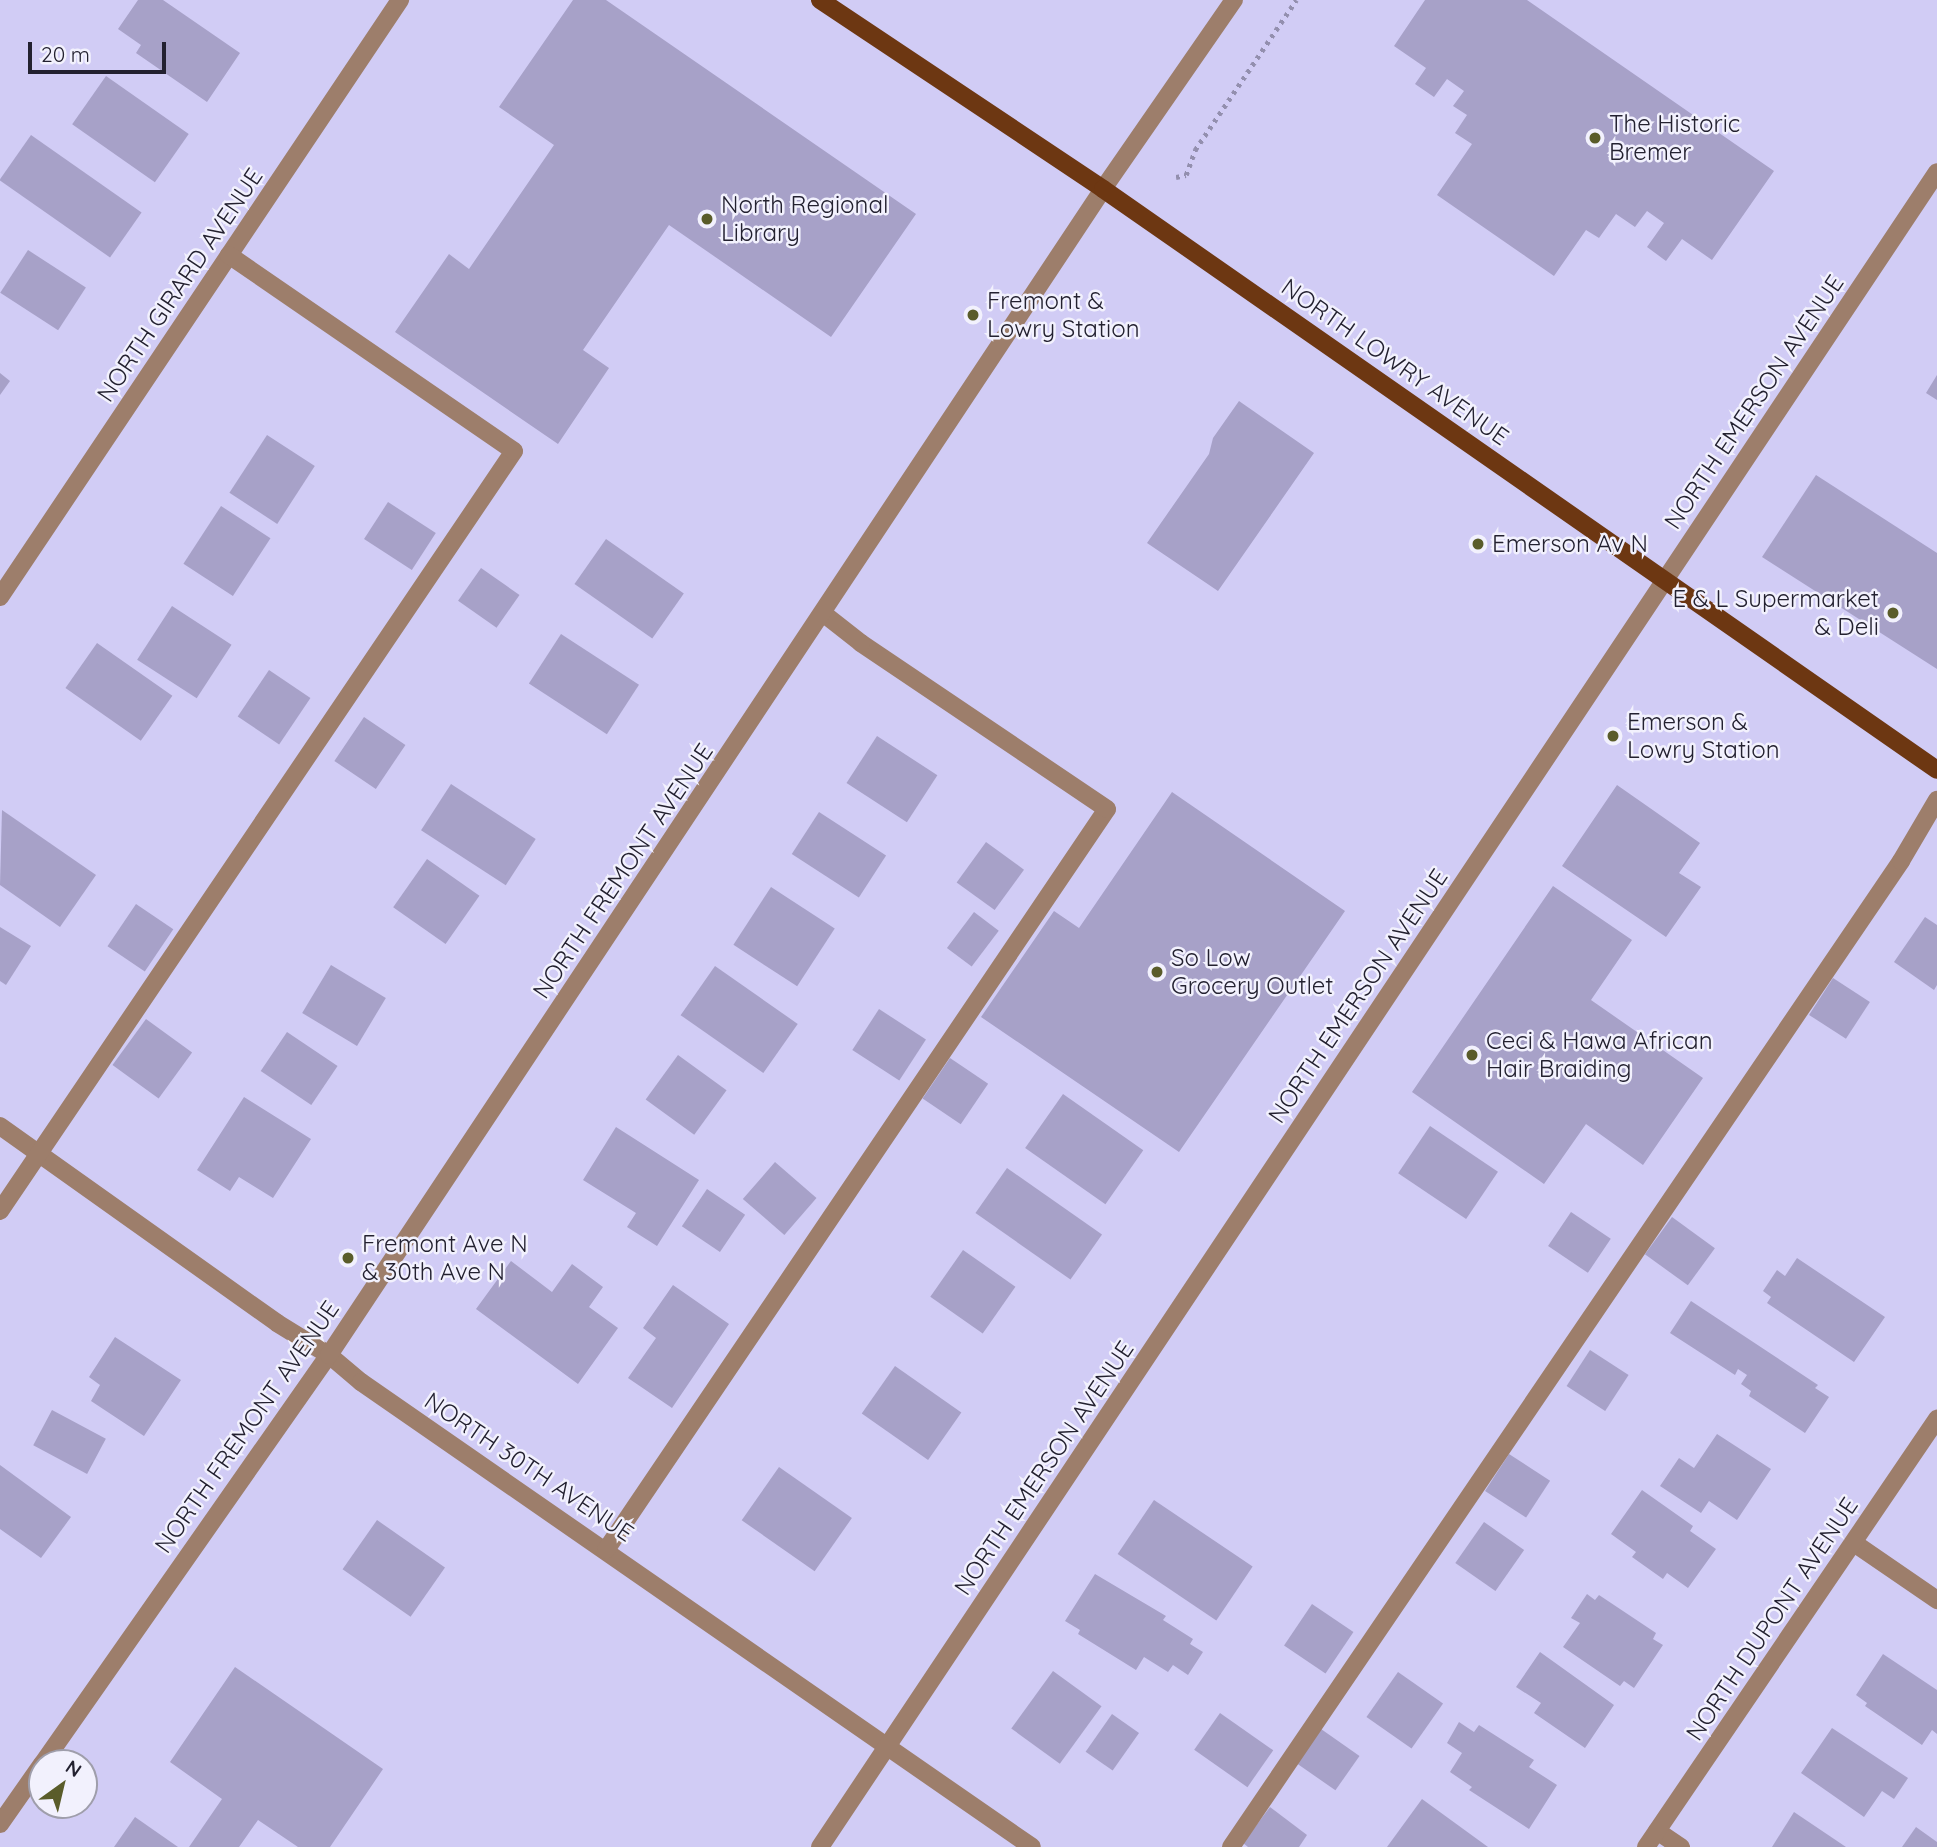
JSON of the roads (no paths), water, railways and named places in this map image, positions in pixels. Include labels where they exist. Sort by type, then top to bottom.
[{"type":"main road","name":"NORTH LOWRY AVENUE","points":[[820,0],[1104,189],[1937,770]]},
{"type":"street","name":"NORTH GIRARD AVENUE","points":[[0,597],[400,0]]},
{"type":"street","name":"NORTH FREMONT AVENUE","points":[[52,1749],[329,1355],[1104,189],[1234,0]]},
{"type":"street","name":"NORTH EMERSON AVENUE","points":[[820,1847],[1937,172]]},
{"type":"street","points":[[0,1211],[514,451],[229,255]]},
{"type":"street","points":[[606,1550],[1107,809],[872,651],[824,614]]},
{"type":"street","points":[[1231,1847],[1893,873],[1937,800]]},
{"type":"street","name":"NORTH 30TH AVENUE","points":[[0,1126],[277,1323],[329,1355],[361,1382],[1032,1847]]},
{"type":"street","name":"NORTH DUPONT AVENUE","points":[[1646,1847],[1937,1419]]},
{"type":"street","points":[[1854,1543],[1937,1600]]},
{"type":"street","name":"NORTH FREMONT AVENUE","points":[[0,1824],[28,1783]]},
{"type":"street","points":[[1657,1831],[1681,1847]]},
{"type":"place","name":"The Historic Bremer","points":[[1595,138]]},
{"type":"place","name":"North Regional Library","points":[[707,219]]},
{"type":"place","name":"Fremont & Lowry Station","points":[[973,315]]},
{"type":"place","name":"Emerson Av N","points":[[1478,544]]},
{"type":"place","name":"E & L Supermarket & Deli","points":[[1893,613]]},
{"type":"place","name":"Emerson & Lowry Station","points":[[1613,736]]},
{"type":"place","name":"So Low Grocery Outlet","points":[[1157,972]]},
{"type":"place","name":"Ceci & Hawa African Hair Braiding","points":[[1472,1055]]},
{"type":"place","name":"Fremont Ave N & 30th Ave N","points":[[348,1258]]}]
